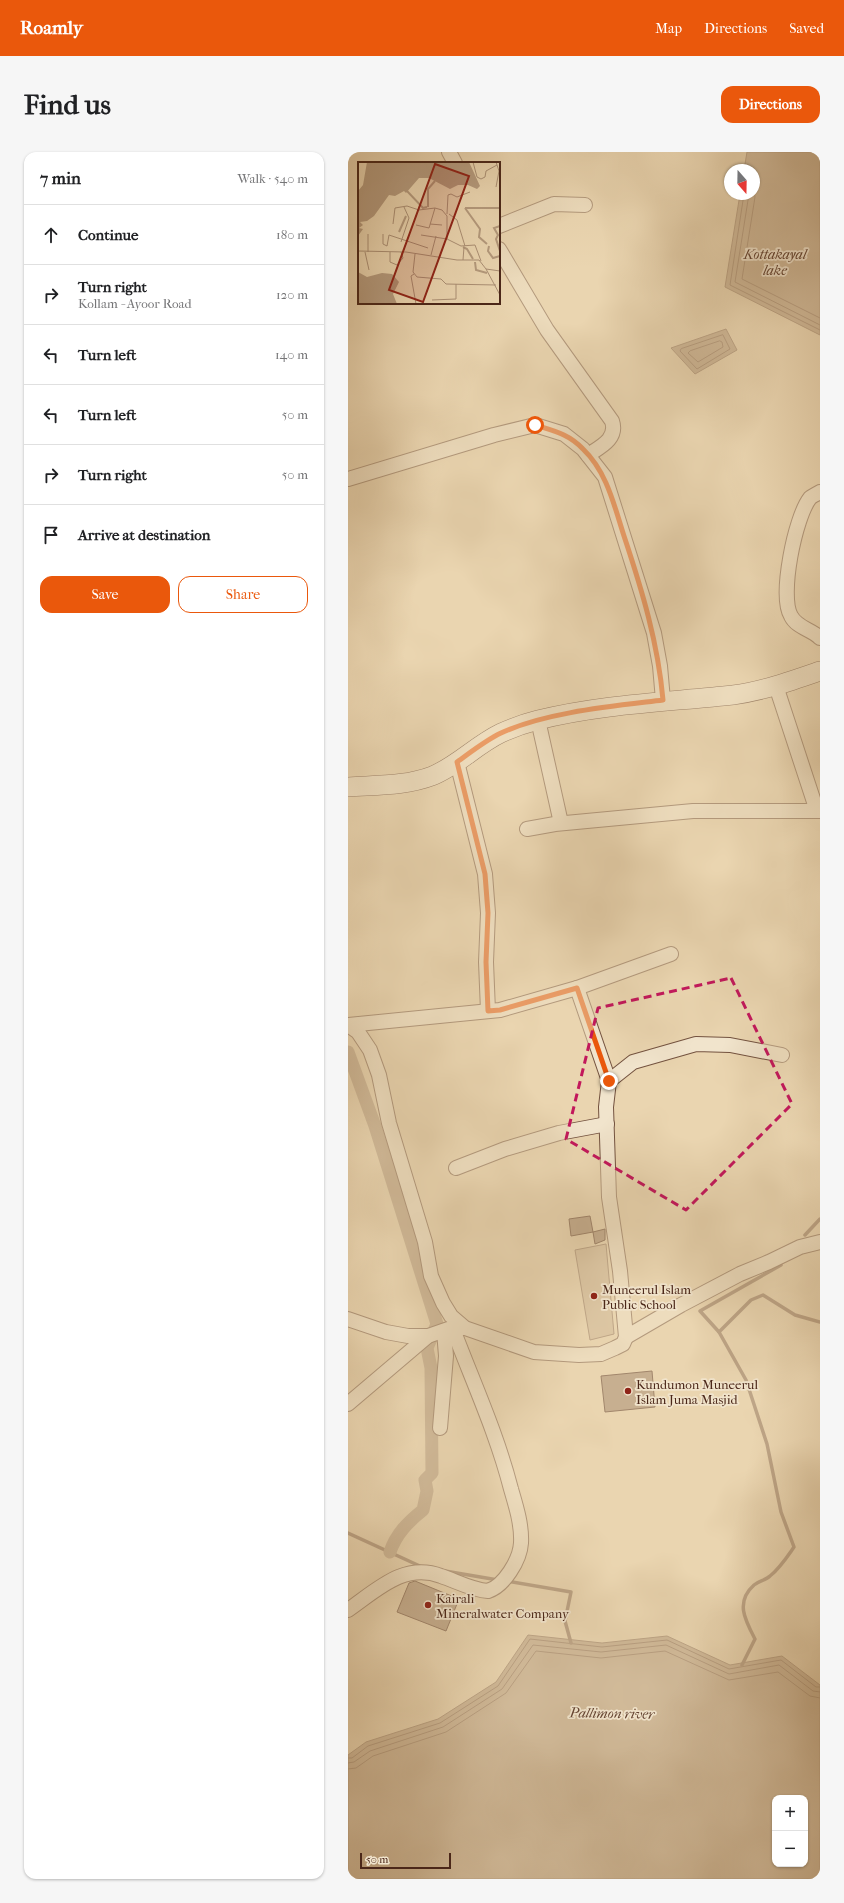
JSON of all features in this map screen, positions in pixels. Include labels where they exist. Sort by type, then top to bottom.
[{"type":"main road","points":[[348,787],[396,783],[431,776],[457,762],[501,733],[538,720],[603,708],[663,700],[734,695],[776,686],[820,671]]},
{"type":"street","points":[[449,152],[454,162]]},
{"type":"street","points":[[500,226],[554,204],[585,205]]},
{"type":"street","points":[[500,251],[547,330],[612,421],[614,428],[612,435],[606,443],[588,455]]},
{"type":"street","points":[[348,479],[494,435],[535,425],[564,434],[583,449],[604,477],[630,554],[654,633],[660,666],[663,700]]},
{"type":"street","points":[[820,492],[810,497],[800,514],[792,550],[787,584],[787,605],[791,617],[800,626],[814,632],[820,638]]},
{"type":"street","points":[[527,829],[561,824],[693,811],[819,811],[776,686]]},
{"type":"street","points":[[538,720],[561,824]]},
{"type":"street","points":[[457,762],[485,874],[488,913],[486,962],[488,1011]]},
{"type":"street","points":[[348,1025],[500,1010],[577,988],[671,954]]},
{"type":"street","points":[[348,1320],[386,1332],[408,1336],[443,1332],[534,1352],[560,1354],[601,1354],[623,1344],[626,1337],[620,1271],[609,1197],[606,1107],[609,1081],[577,988]]},
{"type":"street","points":[[348,1025],[358,1032],[370,1050],[379,1075],[389,1123],[425,1242],[431,1276],[443,1303],[451,1316],[443,1332],[348,1404]]},
{"type":"street","points":[[609,1081],[633,1062],[674,1049],[696,1044],[730,1045],[782,1055]]},
{"type":"street","points":[[456,1168],[505,1149],[559,1133],[607,1124]]},
{"type":"street","points":[[626,1337],[681,1305],[740,1274],[800,1247],[820,1242]]},
{"type":"street","points":[[440,1428],[446,1356],[443,1332]]},
{"type":"street","points":[[348,1610],[381,1586],[403,1574],[421,1571],[437,1574],[484,1590],[491,1590],[513,1570],[517,1562],[521,1544],[516,1508],[505,1467],[492,1427],[443,1332]]},
{"type":"highlighted area","points":[[731,978],[792,1104],[686,1210],[566,1139],[598,1008]]},
{"type":"shaded area","points":[[606,1244],[614,1334],[590,1340],[575,1250]]},
{"type":"water","name":"Kottakayal lake","points":[[747,152],[820,152],[820,335],[725,287],[739,200],[760,200],[760,164],[745,164]]},
{"type":"water","points":[[726,329],[737,350],[695,374],[671,348]]},
{"type":"water","name":"Pallimon river","points":[[528,1635],[602,1643],[667,1636],[730,1665],[782,1656],[820,1685],[820,1879],[348,1879],[348,1755],[366,1742],[438,1719],[496,1682]]},
{"type":"building","points":[[590,1216],[593,1232],[571,1236],[569,1219]]},
{"type":"building","points":[[605,1229],[605,1240],[595,1244],[593,1232]]},
{"type":"building","name":"Kundumon Muneerul Islam Juma Masjid","points":[[652,1371],[655,1407],[605,1412],[601,1376]]},
{"type":"building","name":"Kairali Mineralwater Company","points":[[415,1581],[459,1599],[446,1631],[397,1612],[409,1583]]},
{"type":"waterway","points":[[348,1052],[375,1126],[437,1324],[427,1348],[431,1368],[432,1473],[425,1480],[427,1491],[423,1510],[403,1529],[390,1552]]},
{"type":"waterway","points":[[805,1235],[820,1219]]},
{"type":"waterway","points":[[742,1665],[755,1639],[745,1618],[743,1605],[748,1591],[758,1582],[777,1570],[794,1547],[781,1512],[767,1444],[746,1380],[719,1332],[700,1311],[781,1265]]},
{"type":"waterway","points":[[719,1332],[751,1300],[763,1295],[795,1315],[820,1322]]},
{"type":"waterway","points":[[348,1533],[422,1567]]},
{"type":"waterway","points":[[445,1571],[498,1580]]},
{"type":"waterway","points":[[507,1581],[571,1592],[565,1621],[571,1643]]},
{"type":"place","name":"Muneerul Islam Public School","points":[[594,1296]]},
{"type":"place","name":"Kundumon Muneerul Islam Juma Masjid","points":[[628,1391]]},
{"type":"place","name":"Kairali Mineralwater Company","points":[[428,1605]]},
{"type":"route","points":[[535,425],[564,434],[583,449],[604,477],[630,554],[654,633],[660,666],[663,700],[603,708],[538,720],[501,733],[457,762],[485,874],[488,913],[486,962],[488,1011],[500,1010],[577,988],[609,1081]]}]
